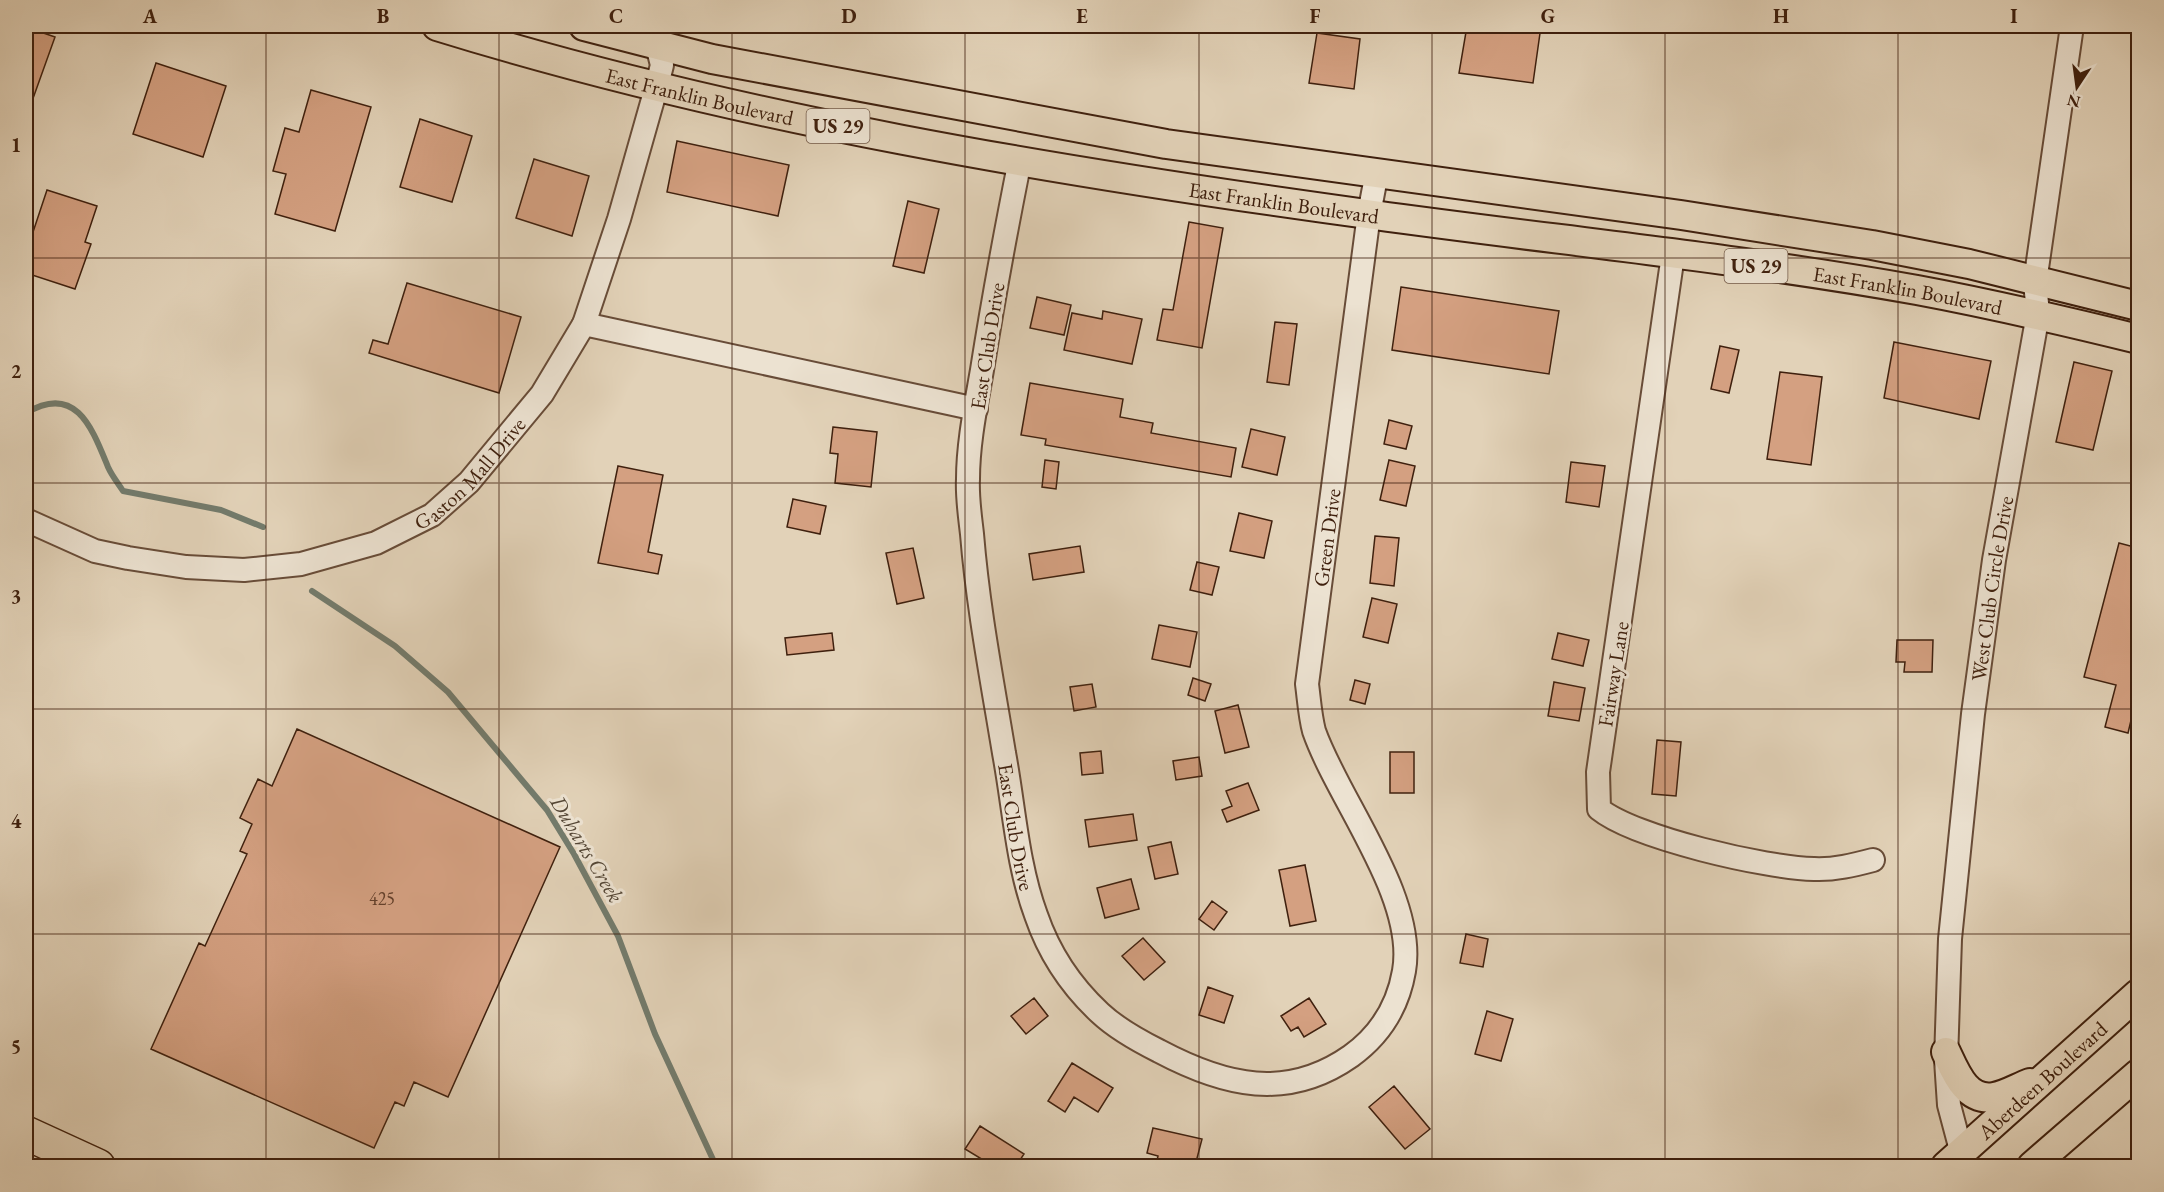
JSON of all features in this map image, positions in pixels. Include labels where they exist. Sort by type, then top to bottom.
[{"type":"highway","points":[[26,1134],[98,1167]]},
{"type":"main road","name":"East Franklin Boulevard","points":[[437,26],[510,48],[733,105],[1020,160],[1369,214],[1917,290],[2038,314],[2139,339]]},
{"type":"main road","name":"East Franklin Boulevard","points":[[584,26],[712,59],[1166,144],[1681,215],[1872,245],[1969,264],[2139,306]]},
{"type":"main road","name":"Aberdeen Boulevard","points":[[1954,1160],[2139,994]]},
{"type":"main road","points":[[1946,1052],[1961,1083],[1971,1092],[1984,1096],[1994,1097],[2041,1080]]},
{"type":"main road","points":[[2032,1167],[2139,1074]]},
{"type":"street","name":"West Club Circle Drive","points":[[1954,1160],[1946,1052],[1950,939],[1973,714],[1994,560],[2038,314],[2036,282],[2072,26]]},
{"type":"street","name":"Gaston Mall Drive","points":[[26,520],[95,550],[186,567],[244,570],[301,564],[376,543],[432,516],[469,482],[542,394],[584,324],[619,219],[657,85],[662,65],[657,45]]},
{"type":"street","name":"East Club Drive","points":[[1020,160],[976,409],[968,480],[974,560],[985,643],[1021,851],[1034,910],[1049,949],[1073,984],[1101,1015],[1136,1039],[1173,1059],[1212,1075],[1253,1085],[1295,1082],[1335,1067],[1370,1043],[1393,1009],[1405,968],[1402,926],[1390,887]]},
{"type":"street","name":"Green Drive","points":[[1377,172],[1369,214],[1307,684],[1316,735],[1390,887]]},
{"type":"street","name":"Fairway Lane","points":[[1673,255],[1598,772],[1599,809],[1612,820],[1642,831],[1777,867],[1816,870],[1846,867],[1873,860]]},
{"type":"street","points":[[584,324],[976,409]]},
{"type":"building","points":[[1086,26],[1137,26],[1136,33]]},
{"type":"building","points":[[1467,26],[1541,26],[1533,83],[1459,73]]},
{"type":"building","points":[[26,27],[55,37],[26,118]]},
{"type":"building","points":[[1317,33],[1360,39],[1354,89],[1309,83]]},
{"type":"building","points":[[156,63],[226,86],[203,157],[133,134]]},
{"type":"building","points":[[311,90],[371,107],[335,231],[275,214],[286,174],[273,171],[285,128],[299,132]]},
{"type":"building","points":[[420,119],[472,136],[452,202],[400,187]]},
{"type":"building","points":[[677,141],[789,165],[778,216],[667,192]]},
{"type":"building","points":[[534,159],[589,176],[572,236],[516,218]]},
{"type":"building","points":[[47,190],[97,206],[85,242],[91,244],[75,289],[26,273],[26,253]]},
{"type":"building","points":[[908,201],[939,209],[924,273],[893,266]]},
{"type":"building","points":[[1189,222],[1223,228],[1202,348],[1157,340],[1163,309],[1173,310]]},
{"type":"building","points":[[407,283],[521,317],[499,393],[369,353],[373,340],[388,344]]},
{"type":"building","points":[[1401,287],[1559,311],[1549,374],[1392,350]]},
{"type":"building","points":[[1037,297],[1071,305],[1064,335],[1030,328]]},
{"type":"building","points":[[1103,311],[1142,319],[1132,364],[1064,350],[1072,313],[1102,319]]},
{"type":"building","points":[[1275,322],[1297,324],[1289,385],[1267,382]]},
{"type":"building","points":[[1894,342],[1991,361],[1979,419],[1884,398]]},
{"type":"building","points":[[1720,346],[1739,350],[1729,393],[1711,389]]},
{"type":"building","points":[[2074,362],[2112,371],[2093,450],[2056,442]]},
{"type":"building","points":[[1780,372],[1822,377],[1811,465],[1767,459]]},
{"type":"building","points":[[1030,383],[1123,399],[1120,417],[1153,423],[1151,433],[1236,448],[1231,477],[1045,445],[1046,439],[1021,435]]},
{"type":"building","points":[[1389,420],[1412,426],[1406,449],[1384,444]]},
{"type":"building","points":[[833,427],[877,432],[871,487],[835,483],[838,454],[830,453]]},
{"type":"building","points":[[1251,429],[1285,437],[1277,475],[1242,467]]},
{"type":"building","points":[[1045,460],[1059,462],[1056,489],[1042,487]]},
{"type":"building","points":[[1389,460],[1415,466],[1406,506],[1380,500]]},
{"type":"building","points":[[1571,462],[1605,466],[1599,507],[1566,502]]},
{"type":"building","points":[[618,466],[663,475],[648,552],[662,555],[658,574],[598,563]]},
{"type":"building","points":[[793,499],[826,506],[820,534],[787,527]]},
{"type":"building","points":[[1239,513],[1272,521],[1264,558],[1230,551]]},
{"type":"building","points":[[1375,536],[1399,538],[1394,586],[1370,583]]},
{"type":"building","points":[[2119,543],[2138,548],[2138,691],[2128,733],[2105,727],[2116,685],[2084,677]]},
{"type":"building","points":[[1080,546],[1084,572],[1033,580],[1029,554]]},
{"type":"building","points":[[913,548],[924,598],[897,604],[886,553]]},
{"type":"building","points":[[1197,562],[1219,567],[1212,595],[1190,590]]},
{"type":"building","points":[[1372,598],[1397,604],[1388,643],[1363,637]]},
{"type":"building","points":[[1159,625],[1197,632],[1190,667],[1152,659]]},
{"type":"building","points":[[832,633],[834,650],[787,655],[785,638]]},
{"type":"building","points":[[1558,633],[1589,640],[1583,666],[1552,659]]},
{"type":"building","points":[[1897,640],[1933,640],[1932,672],[1904,672],[1905,662],[1896,662]]},
{"type":"building","points":[[1193,678],[1211,684],[1205,701],[1188,695]]},
{"type":"building","points":[[1355,680],[1370,684],[1365,704],[1350,700]]},
{"type":"building","points":[[1554,682],[1585,688],[1579,721],[1548,716]]},
{"type":"building","points":[[1092,684],[1096,707],[1074,711],[1070,687]]},
{"type":"building","points":[[1238,705],[1249,747],[1225,753],[1215,711]]},
{"type":"building","points":[[297,729],[560,847],[448,1097],[414,1082],[404,1106],[395,1102],[374,1148],[151,1049],[199,943],[205,946],[247,854],[240,851],[252,824],[240,818],[258,779],[272,786]]},
{"type":"building","points":[[1657,740],[1681,742],[1676,796],[1652,794]]},
{"type":"building","points":[[1101,751],[1103,773],[1082,775],[1080,753]]},
{"type":"building","points":[[1390,752],[1414,752],[1414,793],[1390,793]]},
{"type":"building","points":[[1199,757],[1202,776],[1176,780],[1173,761]]},
{"type":"building","points":[[1248,783],[1259,810],[1227,822],[1222,810],[1232,806],[1226,791]]},
{"type":"building","points":[[1133,814],[1137,840],[1089,847],[1085,820]]},
{"type":"building","points":[[1171,842],[1178,874],[1155,879],[1148,847]]},
{"type":"building","points":[[1305,865],[1316,921],[1290,926],[1279,870]]},
{"type":"building","points":[[1131,879],[1139,909],[1105,918],[1097,888]]},
{"type":"building","points":[[1212,901],[1227,912],[1214,930],[1199,919]]},
{"type":"building","points":[[1466,934],[1488,939],[1483,967],[1460,963]]},
{"type":"building","points":[[1143,938],[1165,962],[1144,980],[1122,956]]},
{"type":"building","points":[[1208,987],[1233,996],[1224,1023],[1199,1015]]},
{"type":"building","points":[[1034,998],[1048,1016],[1026,1034],[1011,1016]]},
{"type":"building","points":[[1309,998],[1326,1024],[1304,1037],[1298,1027],[1291,1031],[1281,1016]]},
{"type":"building","points":[[1487,1011],[1513,1019],[1501,1061],[1475,1054]]},
{"type":"building","points":[[1072,1063],[1113,1088],[1098,1112],[1074,1097],[1065,1112],[1048,1101]]},
{"type":"building","points":[[1394,1086],[1430,1129],[1405,1149],[1369,1107]]},
{"type":"building","points":[[980,1126],[1024,1154],[1016,1166],[993,1166],[965,1149]]},
{"type":"building","points":[[1153,1128],[1202,1139],[1195,1166],[1169,1161],[1168,1166],[1156,1165],[1158,1156],[1147,1153]]},
{"type":"building","points":[[1040,1164],[1072,1165],[1072,1166],[1040,1166]]},
{"type":"waterway","name":"Duharts Creek","points":[[26,413],[43,405],[58,403],[80,414],[123,491],[221,510],[263,527]]},
{"type":"waterway","name":"Duharts Creek","points":[[312,591],[395,646],[448,692],[547,810],[574,854],[618,936],[655,1034],[716,1166]]}]
